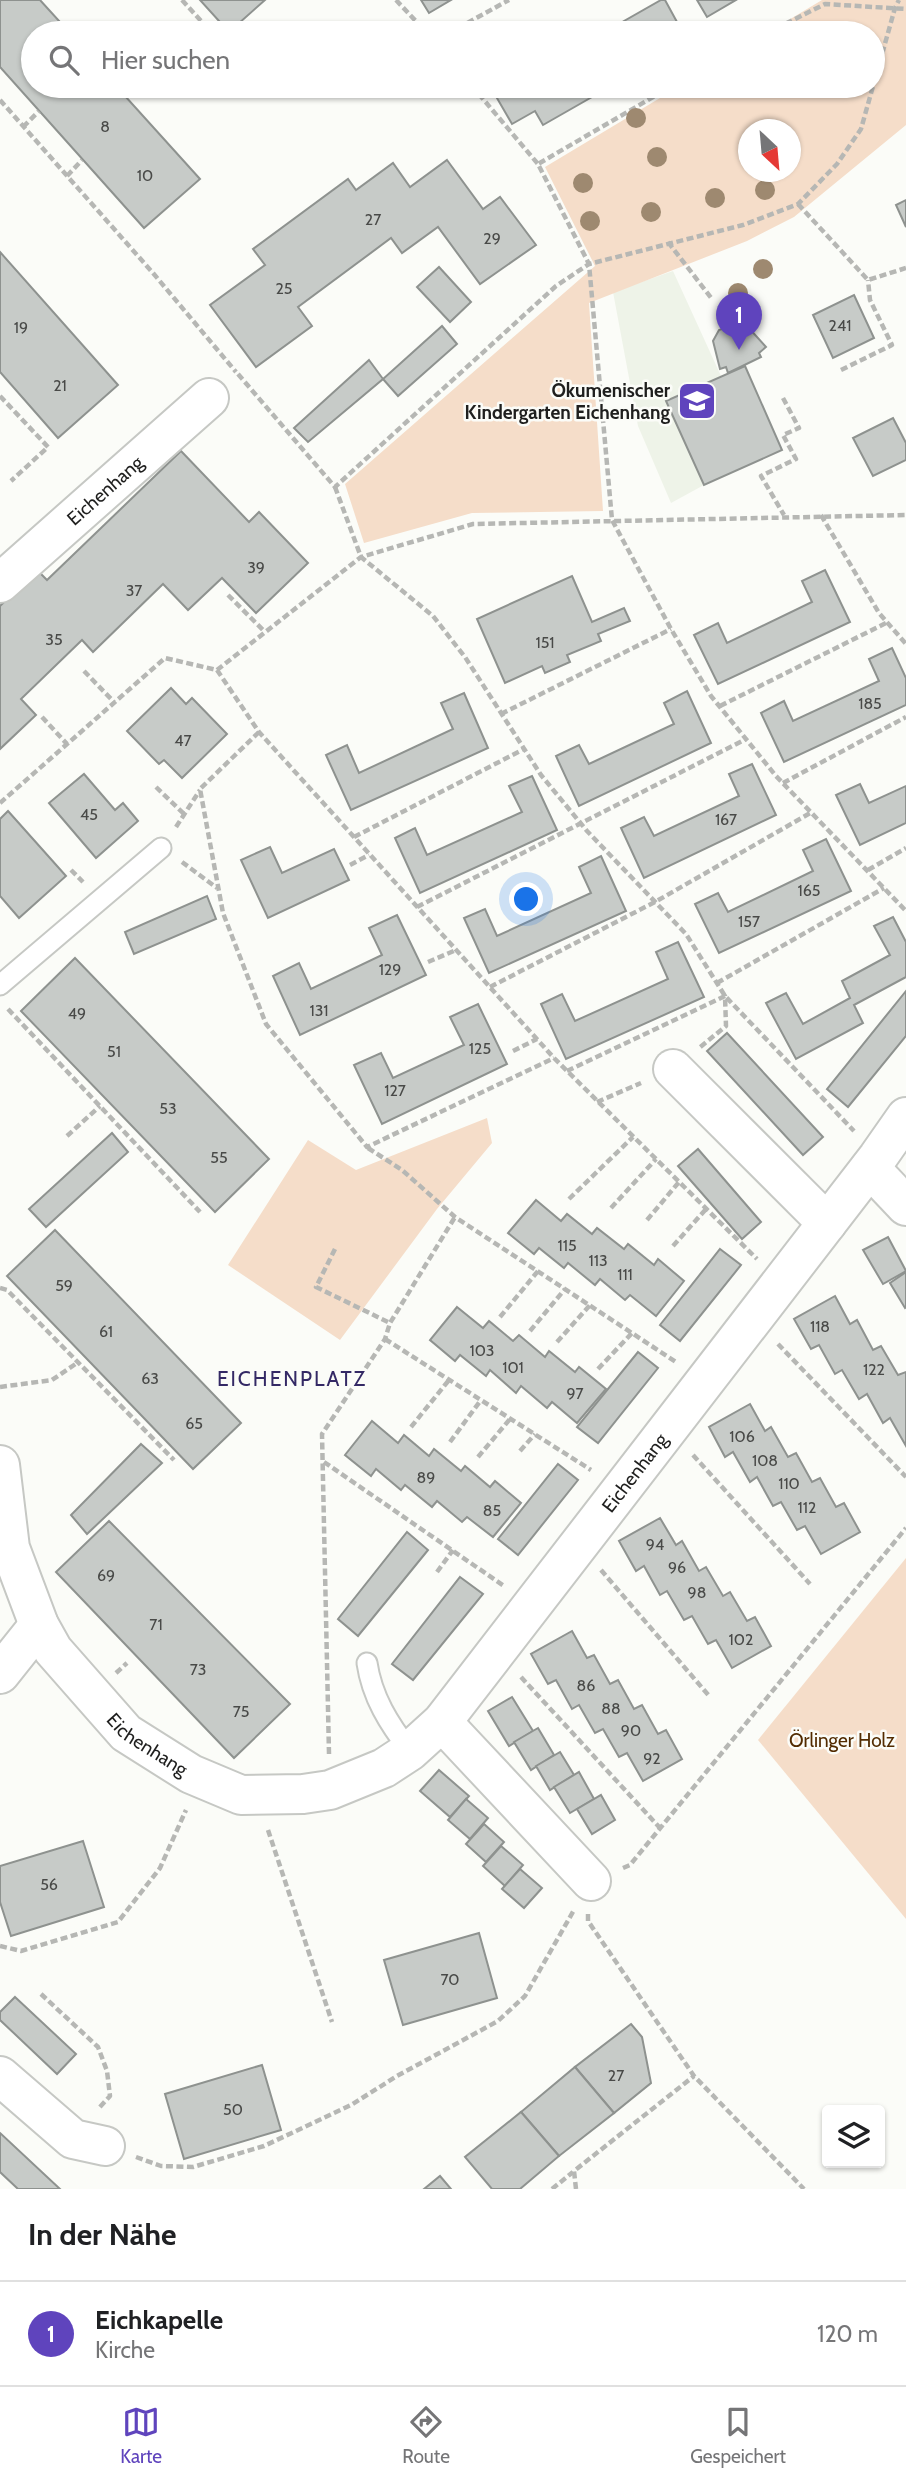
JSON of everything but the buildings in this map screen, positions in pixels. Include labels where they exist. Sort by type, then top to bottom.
[{"type":"street","name":"Eichenhang","points":[[0,583],[209,398]]},
{"type":"street","points":[[673,1069],[827,1223]]},
{"type":"street","name":"Eichenhang","points":[[0,1465],[10,1548],[39,1625],[53,1650],[127,1733],[200,1778],[241,1795],[303,1794],[330,1790],[384,1768],[410,1751],[442,1722],[706,1382],[906,1117]]},
{"type":"street","points":[[874,1162],[906,1206]]},
{"type":"street","points":[[0,1674],[39,1625]]},
{"type":"street","points":[[442,1722],[591,1881]]},
{"type":"street","points":[[0,2077],[89,2143]]},
{"type":"lane","points":[[0,985],[162,848]]},
{"type":"lane","points":[[367,1663],[370,1682],[383,1713],[410,1751]]},
{"type":"path","points":[[182,0],[201,21]]},
{"type":"path","points":[[396,0],[416,21]]},
{"type":"path","points":[[471,21],[509,0]]},
{"type":"path","points":[[885,44],[895,8],[900,0]]},
{"type":"path","points":[[789,21],[824,2],[906,9]]},
{"type":"path","points":[[482,98],[538,164],[589,264],[612,520],[670,629],[720,706],[783,783],[906,911]]},
{"type":"path","points":[[538,164],[651,98]]},
{"type":"path","points":[[335,487],[556,286],[589,264],[743,225],[798,204],[837,164],[861,129],[870,98]]},
{"type":"path","points":[[0,100],[153,273],[335,487],[361,557],[433,616],[465,657],[541,775],[581,824],[686,934],[725,996],[874,1162]]},
{"type":"path","points":[[23,127],[39,111]]},
{"type":"path","points":[[66,176],[82,160]]},
{"type":"path","points":[[798,204],[868,280],[870,300],[892,345],[841,370]]},
{"type":"path","points":[[668,242],[712,299]]},
{"type":"path","points":[[868,280],[906,268]]},
{"type":"path","points":[[209,398],[236,372]]},
{"type":"path","points":[[0,396],[48,447],[12,481]]},
{"type":"path","points":[[783,398],[799,428],[783,435],[796,459],[761,476],[785,516]]},
{"type":"path","points":[[217,670],[361,557],[473,524],[906,514]]},
{"type":"path","points":[[821,515],[879,612],[906,644]]},
{"type":"path","points":[[229,595],[265,632]]},
{"type":"path","points":[[720,706],[888,622]]},
{"type":"path","points":[[501,714],[670,629]]},
{"type":"path","points":[[0,803],[165,658],[217,670],[259,733],[554,1058],[781,1283]]},
{"type":"path","points":[[84,671],[114,702]]},
{"type":"path","points":[[42,717],[67,744]]},
{"type":"path","points":[[783,783],[906,717]]},
{"type":"path","points":[[218,887],[162,848],[200,789],[259,733]]},
{"type":"path","points":[[417,907],[746,739]]},
{"type":"path","points":[[354,838],[524,749]]},
{"type":"path","points":[[156,787],[184,814]]},
{"type":"path","points":[[200,789],[222,913],[266,1024],[367,1147],[402,1170],[455,1217],[706,1382]]},
{"type":"path","points":[[490,987],[655,902],[811,813]]},
{"type":"path","points":[[867,870],[906,848]]},
{"type":"path","points":[[350,866],[369,855]]},
{"type":"path","points":[[717,984],[884,888]]},
{"type":"path","points":[[428,962],[456,950]]},
{"type":"path","points":[[597,1102],[673,1069],[726,1027],[725,996]]},
{"type":"path","points":[[567,1071],[725,996]]},
{"type":"path","points":[[0,1000],[200,1212]]},
{"type":"path","points":[[513,1051],[537,1039]]},
{"type":"path","points":[[367,1147],[554,1058]]},
{"type":"path","points":[[66,1136],[100,1106]]},
{"type":"path","points":[[569,1199],[633,1137]]},
{"type":"path","points":[[611,1208],[656,1159]]},
{"type":"path","points":[[647,1220],[679,1182]]},
{"type":"path","points":[[673,1246],[706,1209]]},
{"type":"path","points":[[330,1790],[322,1434],[385,1339],[390,1323],[455,1217]]},
{"type":"path","points":[[335,1249],[316,1287],[390,1323]]},
{"type":"path","points":[[500,1317],[538,1271]]},
{"type":"path","points":[[0,1288],[7,1290],[174,1460]]},
{"type":"path","points":[[530,1331],[565,1289]]},
{"type":"path","points":[[557,1342],[590,1305]]},
{"type":"path","points":[[754,1318],[906,1477]]},
{"type":"path","points":[[598,1369],[632,1333]]},
{"type":"path","points":[[385,1339],[623,1490]]},
{"type":"path","points":[[0,1387],[52,1380],[78,1362]]},
{"type":"path","points":[[411,1427],[449,1380]]},
{"type":"path","points":[[450,1442],[481,1400]]},
{"type":"path","points":[[478,1457],[510,1419]]},
{"type":"path","points":[[669,1429],[810,1584]]},
{"type":"path","points":[[520,1451],[535,1434]]},
{"type":"path","points":[[323,1461],[534,1606]]},
{"type":"path","points":[[629,1866],[906,1528]]},
{"type":"path","points":[[580,1545],[710,1697]]},
{"type":"path","points":[[437,1572],[453,1550]]},
{"type":"path","points":[[498,1652],[660,1828]]},
{"type":"path","points":[[0,1946],[21,1951],[118,1922],[160,1868],[200,1778]]},
{"type":"path","points":[[257,1796],[332,2022]]},
{"type":"path","points":[[591,1881],[588,1920],[694,2076],[804,2189]]},
{"type":"path","points":[[41,1994],[98,2047],[107,2071],[110,2096],[89,2143],[161,2166],[194,2167],[264,2146],[351,2105],[397,2076],[498,2021],[525,1996],[591,1881]]},
{"type":"path","points":[[552,2189],[694,2076]]},
{"type":"path","points":[[574,2171],[576,2189]]},
{"type":"shaded area","name":"Ökumenischer Kindergarten Eichenhang","points":[[673,271],[721,376],[745,366],[782,450],[671,503],[638,426],[613,292]]},
{"type":"green space","points":[[822,0],[906,0],[906,125],[794,217],[747,241],[589,303],[603,511],[472,513],[364,543],[345,484],[595,266],[545,167],[660,98],[885,98],[885,21],[787,21]]},
{"type":"green space","points":[[487,1118],[492,1143],[437,1209],[340,1340],[228,1265],[308,1140],[356,1170]]},
{"type":"green space","name":"Örlinger Holz","points":[[906,1558],[906,1919],[758,1740]]},
{"type":"place","name":"Eichkapelle","points":[[739,350]]},
{"type":"place","name":"Ökumenischer Kindergarten Eichenhang","points":[[697,401]]},
{"type":"district","name":"EICHENPLATZ","points":[[292,1378]]}]
